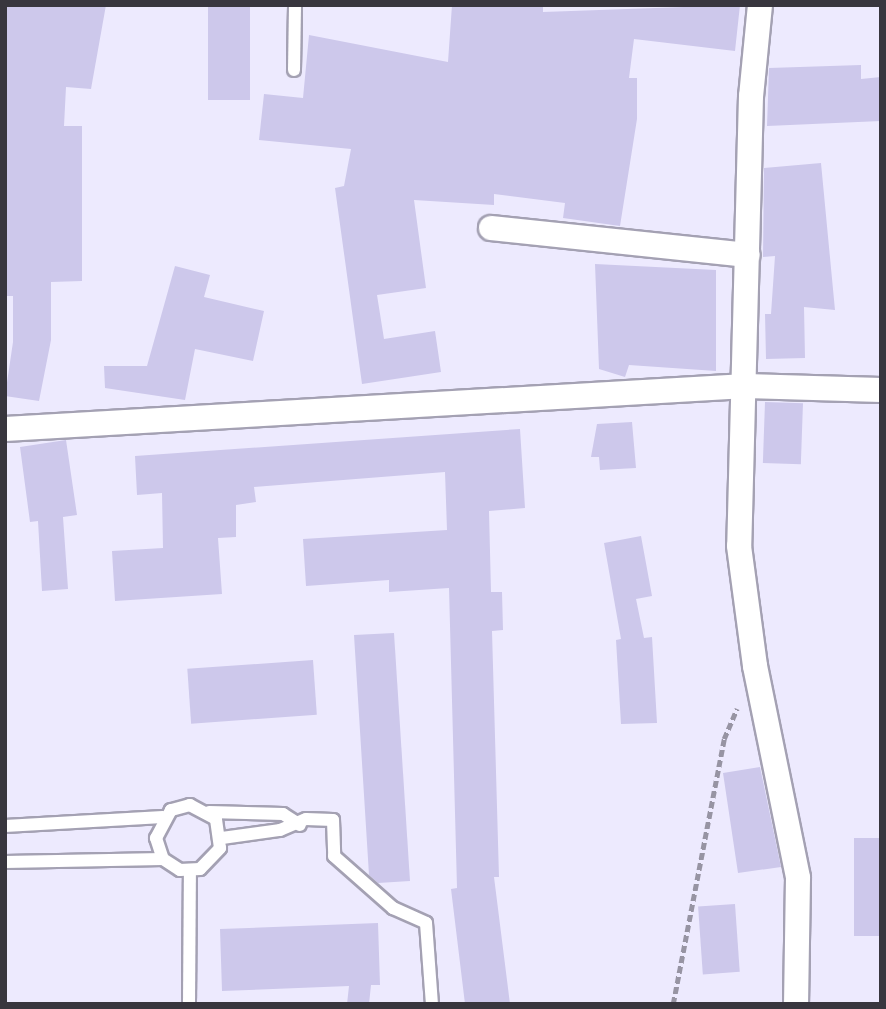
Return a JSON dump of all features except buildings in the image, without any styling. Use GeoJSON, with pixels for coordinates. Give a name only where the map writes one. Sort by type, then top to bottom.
{"type":"FeatureCollection","features":[{"type":"Feature","properties":{"kind":"street"},"geometry":{"type":"LineString","coordinates":[[760,5],[748,255],[739,546],[755,666],[798,878],[796,1004]]}},
{"type":"Feature","properties":{"kind":"street"},"geometry":{"type":"LineString","coordinates":[[491,228],[748,255]]}},
{"type":"Feature","properties":{"kind":"street"},"geometry":{"type":"LineString","coordinates":[[5,429],[746,386],[881,390]]}},
{"type":"Feature","properties":{"kind":"lane"},"geometry":{"type":"LineString","coordinates":[[294,71],[295,5]]}},
{"type":"Feature","properties":{"kind":"lane"},"geometry":{"type":"LineString","coordinates":[[5,826],[163,817],[190,805],[209,812],[263,811],[300,825]]}},
{"type":"Feature","properties":{"kind":"lane"},"geometry":{"type":"LineString","coordinates":[[190,871],[215,857],[222,838],[209,812]]}},
{"type":"Feature","properties":{"kind":"lane"},"geometry":{"type":"LineString","coordinates":[[163,817],[156,838],[163,859]]}},
{"type":"Feature","properties":{"kind":"lane"},"geometry":{"type":"LineString","coordinates":[[222,838],[300,825],[306,819],[333,820],[334,856],[393,908],[426,923],[432,1004]]}},
{"type":"Feature","properties":{"kind":"lane"},"geometry":{"type":"LineString","coordinates":[[5,862],[163,859],[190,871]]}},
{"type":"Feature","properties":{"kind":"lane"},"geometry":{"type":"LineString","coordinates":[[188,1004],[190,871]]}},
{"type":"Feature","properties":{"kind":"path"},"geometry":{"type":"LineString","coordinates":[[673,1004],[724,738],[736,704]]}}]}
